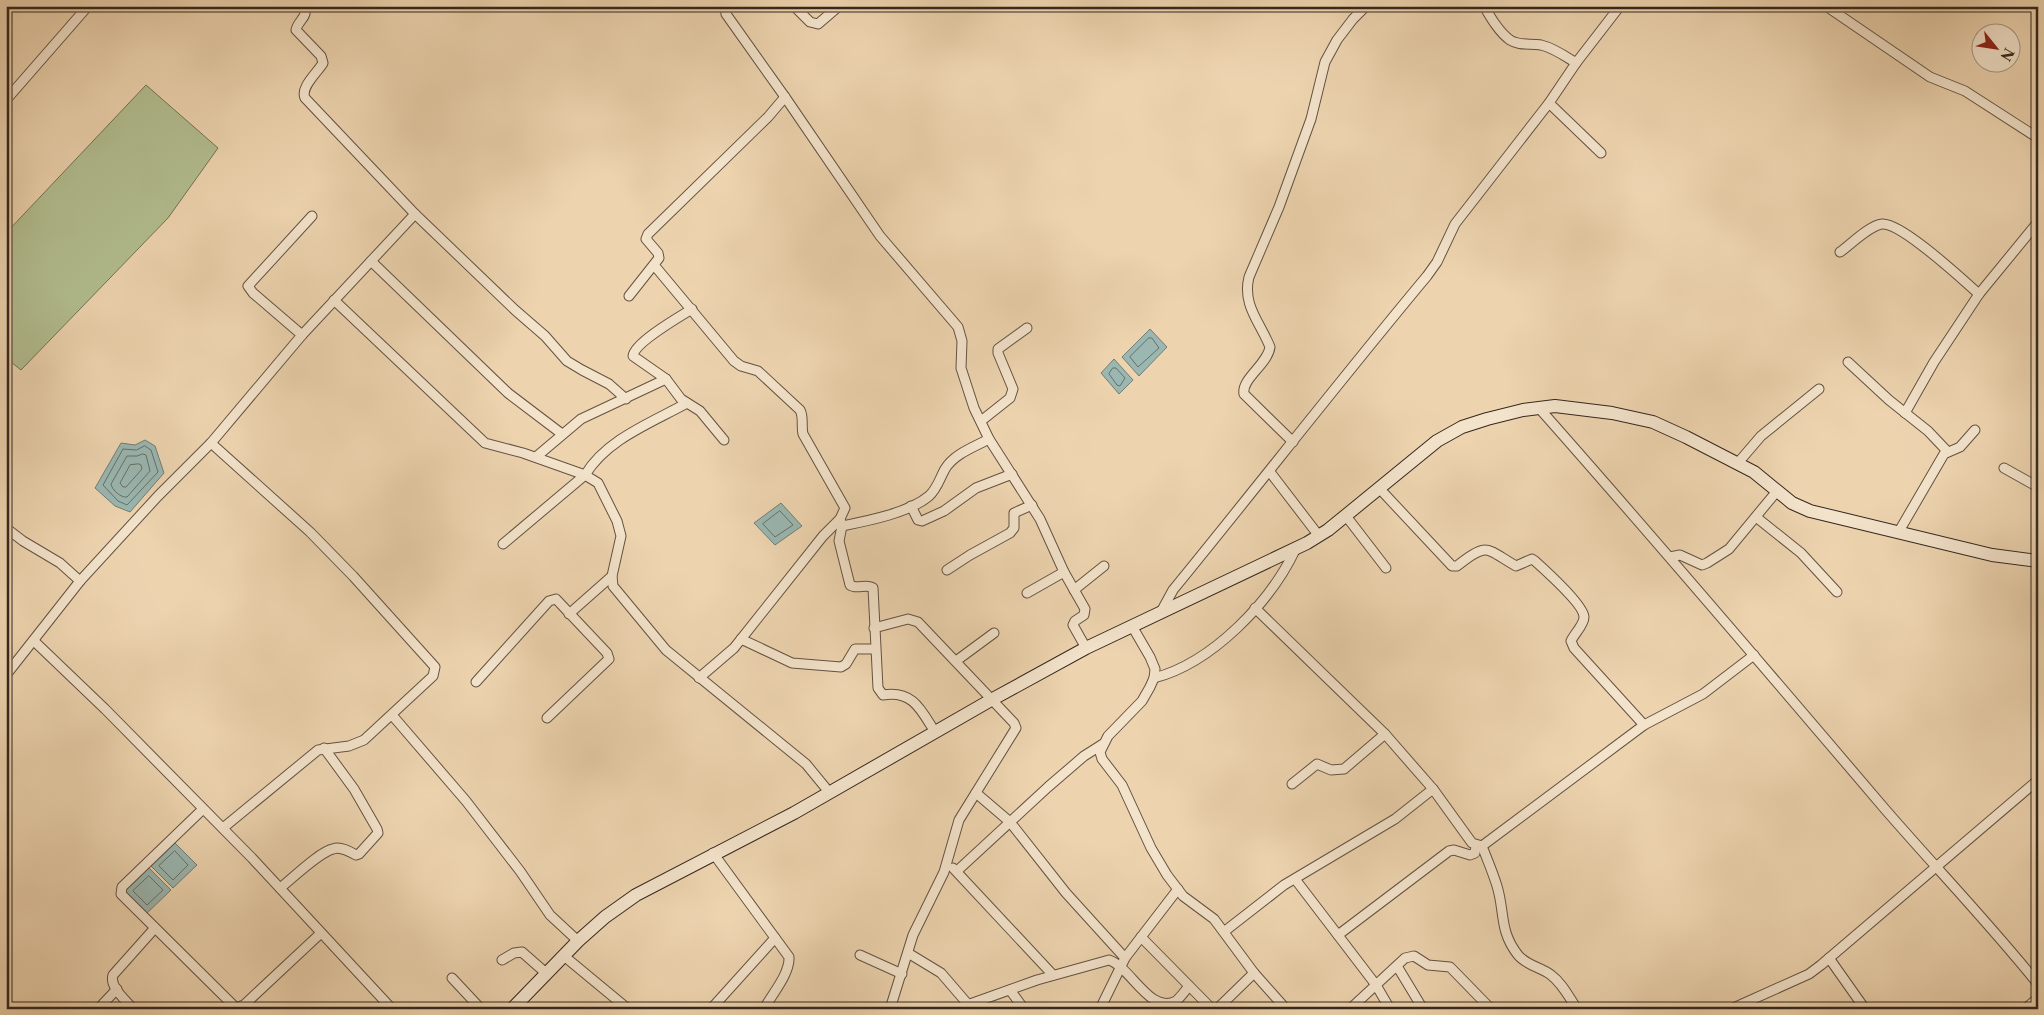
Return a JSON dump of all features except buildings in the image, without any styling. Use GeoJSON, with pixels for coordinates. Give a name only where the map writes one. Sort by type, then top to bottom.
{"type":"FeatureCollection","features":[{"type":"Feature","properties":{"kind":"street"},"geometry":{"type":"LineString","coordinates":[[6,100],[88,6]]}},
{"type":"Feature","properties":{"kind":"street"},"geometry":{"type":"LineString","coordinates":[[304,6],[306,11],[305,17],[296,30],[322,56],[323,63],[304,90],[305,98],[415,214],[568,360],[582,370],[609,384],[626,399]]}},
{"type":"Feature","properties":{"kind":"street"},"geometry":{"type":"LineString","coordinates":[[725,6],[726,14],[880,236],[958,327],[962,341],[961,368],[966,388],[989,439],[1032,504],[1064,572],[1086,612],[1075,621],[1074,625],[1086,648]]}},
{"type":"Feature","properties":{"kind":"street"},"geometry":{"type":"LineString","coordinates":[[794,6],[810,22],[818,24],[839,6]]}},
{"type":"Feature","properties":{"kind":"street"},"geometry":{"type":"LineString","coordinates":[[1293,442],[1244,394],[1245,385],[1265,360],[1270,347],[1250,310],[1246,287],[1279,207],[1311,119],[1325,62],[1337,40],[1366,6]]}},
{"type":"Feature","properties":{"kind":"street"},"geometry":{"type":"LineString","coordinates":[[1484,6],[1508,39],[1515,43],[1542,46],[1576,63]]}},
{"type":"Feature","properties":{"kind":"street"},"geometry":{"type":"LineString","coordinates":[[1161,612],[1173,590],[1270,472],[1342,378],[1427,276],[1442,253],[1455,224],[1549,103],[1576,63],[1620,6]]}},
{"type":"Feature","properties":{"kind":"street"},"geometry":{"type":"LineString","coordinates":[[1826,6],[1930,78],[1965,91],[2038,138]]}},
{"type":"Feature","properties":{"kind":"street"},"geometry":{"type":"LineString","coordinates":[[629,296],[660,256],[646,239],[648,234],[768,117],[785,97]]}},
{"type":"Feature","properties":{"kind":"street"},"geometry":{"type":"LineString","coordinates":[[1549,103],[1602,152]]}},
{"type":"Feature","properties":{"kind":"street"},"geometry":{"type":"LineString","coordinates":[[6,675],[80,581],[158,496],[212,443],[302,335],[415,214]]}},
{"type":"Feature","properties":{"kind":"street"},"geometry":{"type":"LineString","coordinates":[[302,335],[253,293],[248,286],[312,216]]}},
{"type":"Feature","properties":{"kind":"street"},"geometry":{"type":"LineString","coordinates":[[1905,412],[1934,362],[1979,294],[2038,222]]}},
{"type":"Feature","properties":{"kind":"street"},"geometry":{"type":"LineString","coordinates":[[1840,252],[1872,228],[1882,224],[1890,225],[1913,238],[1979,294]]}},
{"type":"Feature","properties":{"kind":"street"},"geometry":{"type":"LineString","coordinates":[[371,261],[508,393],[562,434]]}},
{"type":"Feature","properties":{"kind":"street"},"geometry":{"type":"LineString","coordinates":[[654,264],[734,361],[741,366],[758,371],[800,410],[803,434],[844,504],[839,541],[850,585],[873,588],[878,688],[883,694],[910,698],[916,703],[935,732]]}},
{"type":"Feature","properties":{"kind":"street"},"geometry":{"type":"LineString","coordinates":[[334,300],[486,443],[536,458],[594,480],[602,488],[622,536],[612,576],[613,586],[657,641],[801,759],[829,792]]}},
{"type":"Feature","properties":{"kind":"street"},"geometry":{"type":"LineString","coordinates":[[692,308],[649,338],[632,353],[635,359],[666,380],[681,399],[700,411],[724,440]]}},
{"type":"Feature","properties":{"kind":"street"},"geometry":{"type":"LineString","coordinates":[[981,421],[1010,398],[1013,393],[998,349],[1027,328]]}},
{"type":"Feature","properties":{"kind":"street"},"geometry":{"type":"LineString","coordinates":[[1848,362],[1935,438],[1947,451]]}},
{"type":"Feature","properties":{"kind":"street"},"geometry":{"type":"LineString","coordinates":[[536,458],[580,419],[666,380]]}},
{"type":"Feature","properties":{"kind":"street"},"geometry":{"type":"LineString","coordinates":[[1737,464],[1761,436],[1819,389]]}},
{"type":"Feature","properties":{"kind":"street"},"geometry":{"type":"LineString","coordinates":[[502,544],[585,475],[592,464],[624,437],[642,425],[686,403]]}},
{"type":"Feature","properties":{"kind":"street"},"geometry":{"type":"LineString","coordinates":[[512,1009],[578,941],[636,895],[794,812],[1086,648],[1319,536],[1437,441],[1462,427],[1514,412],[1555,406],[1644,420],[1686,436],[1754,472],[1792,503],[1810,511],[1992,555],[2038,561]]}},
{"type":"Feature","properties":{"kind":"street"},"geometry":{"type":"LineString","coordinates":[[1539,408],[1670,557],[1935,867],[2001,938],[2038,984]]}},
{"type":"Feature","properties":{"kind":"street"},"geometry":{"type":"LineString","coordinates":[[1898,533],[1938,463],[1947,451],[1960,447],[1975,430]]}},
{"type":"Feature","properties":{"kind":"street"},"geometry":{"type":"LineString","coordinates":[[700,678],[742,639],[824,536],[841,522],[911,506],[934,491],[946,468],[954,458],[989,439]]}},
{"type":"Feature","properties":{"kind":"street"},"geometry":{"type":"LineString","coordinates":[[212,443],[316,538],[354,576],[432,662],[435,671],[433,676],[392,715],[358,744],[318,750],[223,828]]}},
{"type":"Feature","properties":{"kind":"street"},"geometry":{"type":"LineString","coordinates":[[2004,468],[2038,487]]}},
{"type":"Feature","properties":{"kind":"street"},"geometry":{"type":"LineString","coordinates":[[1270,472],[1319,536]]}},
{"type":"Feature","properties":{"kind":"street"},"geometry":{"type":"LineString","coordinates":[[911,506],[918,520],[922,522],[944,511],[976,488],[1012,474]]}},
{"type":"Feature","properties":{"kind":"street"},"geometry":{"type":"LineString","coordinates":[[1379,488],[1452,566],[1457,566],[1480,551],[1489,550],[1516,566],[1532,559],[1535,561],[1569,594],[1584,614],[1584,622],[1571,641],[1574,648],[1644,725]]}},
{"type":"Feature","properties":{"kind":"street"},"geometry":{"type":"LineString","coordinates":[[1670,557],[1680,555],[1696,563],[1707,564],[1729,550],[1777,491]]}},
{"type":"Feature","properties":{"kind":"street"},"geometry":{"type":"LineString","coordinates":[[947,570],[1010,533],[1014,528],[1014,513],[1032,504]]}},
{"type":"Feature","properties":{"kind":"street"},"geometry":{"type":"LineString","coordinates":[[1346,516],[1386,568]]}},
{"type":"Feature","properties":{"kind":"street"},"geometry":{"type":"LineString","coordinates":[[1756,517],[1801,553],[1837,592]]}},
{"type":"Feature","properties":{"kind":"street"},"geometry":{"type":"LineString","coordinates":[[6,528],[23,541],[60,563],[80,581]]}},
{"type":"Feature","properties":{"kind":"street"},"geometry":{"type":"LineString","coordinates":[[1154,678],[1184,667],[1237,628],[1281,576],[1296,548]]}},
{"type":"Feature","properties":{"kind":"street"},"geometry":{"type":"LineString","coordinates":[[1074,590],[1104,566]]}},
{"type":"Feature","properties":{"kind":"street"},"geometry":{"type":"LineString","coordinates":[[1027,593],[1064,572]]}},
{"type":"Feature","properties":{"kind":"street"},"geometry":{"type":"LineString","coordinates":[[569,614],[612,576]]}},
{"type":"Feature","properties":{"kind":"street"},"geometry":{"type":"LineString","coordinates":[[476,682],[549,602],[556,599],[607,653],[609,659],[546,718]]}},
{"type":"Feature","properties":{"kind":"street"},"geometry":{"type":"LineString","coordinates":[[1255,608],[1385,734],[1433,789],[1472,843],[1479,846],[1497,887],[1507,936],[1517,954],[1524,962],[1550,973],[1558,981],[1577,1009]]}},
{"type":"Feature","properties":{"kind":"street"},"geometry":{"type":"LineString","coordinates":[[874,628],[908,619],[914,620],[924,627],[1014,723],[1016,728],[959,820],[947,864],[913,935],[890,1009]]}},
{"type":"Feature","properties":{"kind":"street"},"geometry":{"type":"LineString","coordinates":[[1132,626],[1150,657],[1155,669],[1154,678],[1142,701],[1108,736],[1100,752],[1102,759],[1122,785],[1151,848],[1167,875],[1183,896],[1214,919],[1225,931],[1254,973],[1286,1009]]}},
{"type":"Feature","properties":{"kind":"street"},"geometry":{"type":"LineString","coordinates":[[956,661],[994,633]]}},
{"type":"Feature","properties":{"kind":"street"},"geometry":{"type":"LineString","coordinates":[[742,639],[792,663],[807,665],[841,667],[846,664],[854,649],[875,649]]}},
{"type":"Feature","properties":{"kind":"street"},"geometry":{"type":"LineString","coordinates":[[34,641],[105,709],[223,828],[392,1009]]}},
{"type":"Feature","properties":{"kind":"street"},"geometry":{"type":"LineString","coordinates":[[1338,935],[1448,851],[1473,855],[1479,846],[1644,725],[1703,694],[1754,655]]}},
{"type":"Feature","properties":{"kind":"street"},"geometry":{"type":"LineString","coordinates":[[392,715],[466,801],[520,870],[550,915],[578,941]]}},
{"type":"Feature","properties":{"kind":"street"},"geometry":{"type":"LineString","coordinates":[[1292,784],[1317,764],[1331,770],[1344,769],[1385,734]]}},
{"type":"Feature","properties":{"kind":"street"},"geometry":{"type":"LineString","coordinates":[[957,871],[1084,756],[1103,744]]}},
{"type":"Feature","properties":{"kind":"street"},"geometry":{"type":"LineString","coordinates":[[280,888],[333,848],[340,848],[356,855],[360,854],[378,833],[378,829],[354,789],[324,748]]}},
{"type":"Feature","properties":{"kind":"street"},"geometry":{"type":"LineString","coordinates":[[1731,1009],[1809,974],[2038,780]]}},
{"type":"Feature","properties":{"kind":"street"},"geometry":{"type":"LineString","coordinates":[[1225,931],[1256,905],[1294,879],[1395,819],[1433,789]]}},
{"type":"Feature","properties":{"kind":"street"},"geometry":{"type":"LineString","coordinates":[[976,793],[1010,822],[1123,962],[1146,996],[1162,1004],[1176,1001],[1190,986]]}},
{"type":"Feature","properties":{"kind":"street"},"geometry":{"type":"LineString","coordinates":[[203,809],[121,890],[124,898],[236,1008],[244,1005],[321,932]]}},
{"type":"Feature","properties":{"kind":"street"},"geometry":{"type":"LineString","coordinates":[[713,853],[775,938],[786,950],[789,963],[764,1009]]}},
{"type":"Feature","properties":{"kind":"street"},"geometry":{"type":"LineString","coordinates":[[947,864],[957,871],[1053,975]]}},
{"type":"Feature","properties":{"kind":"street"},"geometry":{"type":"LineString","coordinates":[[1294,879],[1376,985],[1390,1009]]}},
{"type":"Feature","properties":{"kind":"street"},"geometry":{"type":"LineString","coordinates":[[1100,1009],[1123,962],[1178,888]]}},
{"type":"Feature","properties":{"kind":"street"},"geometry":{"type":"LineString","coordinates":[[133,1009],[116,989],[112,982],[113,975],[154,929]]}},
{"type":"Feature","properties":{"kind":"street"},"geometry":{"type":"LineString","coordinates":[[1141,937],[1212,1009]]}},
{"type":"Feature","properties":{"kind":"street"},"geometry":{"type":"LineString","coordinates":[[711,1009],[775,938]]}},
{"type":"Feature","properties":{"kind":"street"},"geometry":{"type":"LineString","coordinates":[[502,960],[514,953],[522,952],[546,974]]}},
{"type":"Feature","properties":{"kind":"street"},"geometry":{"type":"LineString","coordinates":[[908,953],[941,973],[971,1006],[1053,975],[1108,960],[1123,962]]}},
{"type":"Feature","properties":{"kind":"street"},"geometry":{"type":"LineString","coordinates":[[860,955],[902,974]]}},
{"type":"Feature","properties":{"kind":"street"},"geometry":{"type":"LineString","coordinates":[[564,956],[628,1009]]}},
{"type":"Feature","properties":{"kind":"street"},"geometry":{"type":"LineString","coordinates":[[1350,1009],[1405,958],[1410,956],[1414,956],[1428,965],[1450,967],[1489,1008]]}},
{"type":"Feature","properties":{"kind":"street"},"geometry":{"type":"LineString","coordinates":[[1829,958],[1865,1009]]}},
{"type":"Feature","properties":{"kind":"street"},"geometry":{"type":"LineString","coordinates":[[1396,966],[1423,1009]]}},
{"type":"Feature","properties":{"kind":"street"},"geometry":{"type":"LineString","coordinates":[[1217,1009],[1254,973]]}},
{"type":"Feature","properties":{"kind":"street"},"geometry":{"type":"LineString","coordinates":[[452,978],[481,1009]]}},
{"type":"Feature","properties":{"kind":"street"},"geometry":{"type":"LineString","coordinates":[[98,1009],[116,989]]}},
{"type":"Feature","properties":{"kind":"street"},"geometry":{"type":"LineString","coordinates":[[1010,990],[1024,1009]]}},
{"type":"Feature","properties":{"kind":"street"},"geometry":{"type":"LineString","coordinates":[[2026,1009],[2038,998]]}},
{"type":"Feature","properties":{"kind":"green space"},"geometry":{"type":"Polygon","coordinates":[[[146,85],[218,148],[168,218],[21,370],[6,358],[6,233],[146,85]]]}},
{"type":"Feature","properties":{"kind":"water"},"geometry":{"type":"Polygon","coordinates":[[[1150,329],[1167,347],[1139,376],[1122,357],[1150,329]]]}},
{"type":"Feature","properties":{"kind":"water"},"geometry":{"type":"Polygon","coordinates":[[[1114,359],[1133,380],[1119,394],[1101,373],[1114,359]]]}},
{"type":"Feature","properties":{"kind":"water"},"geometry":{"type":"Polygon","coordinates":[[[145,440],[155,446],[164,473],[130,512],[115,506],[95,488],[121,443],[135,445],[145,440]]]}},
{"type":"Feature","properties":{"kind":"water"},"geometry":{"type":"Polygon","coordinates":[[[781,503],[802,526],[775,545],[754,523],[781,503]]]}},
{"type":"Feature","properties":{"kind":"water"},"geometry":{"type":"Polygon","coordinates":[[[175,843],[197,865],[173,888],[151,866],[175,843]]]}},
{"type":"Feature","properties":{"kind":"water"},"geometry":{"type":"Polygon","coordinates":[[[149,868],[171,890],[147,913],[125,891],[149,868]]]}}]}
